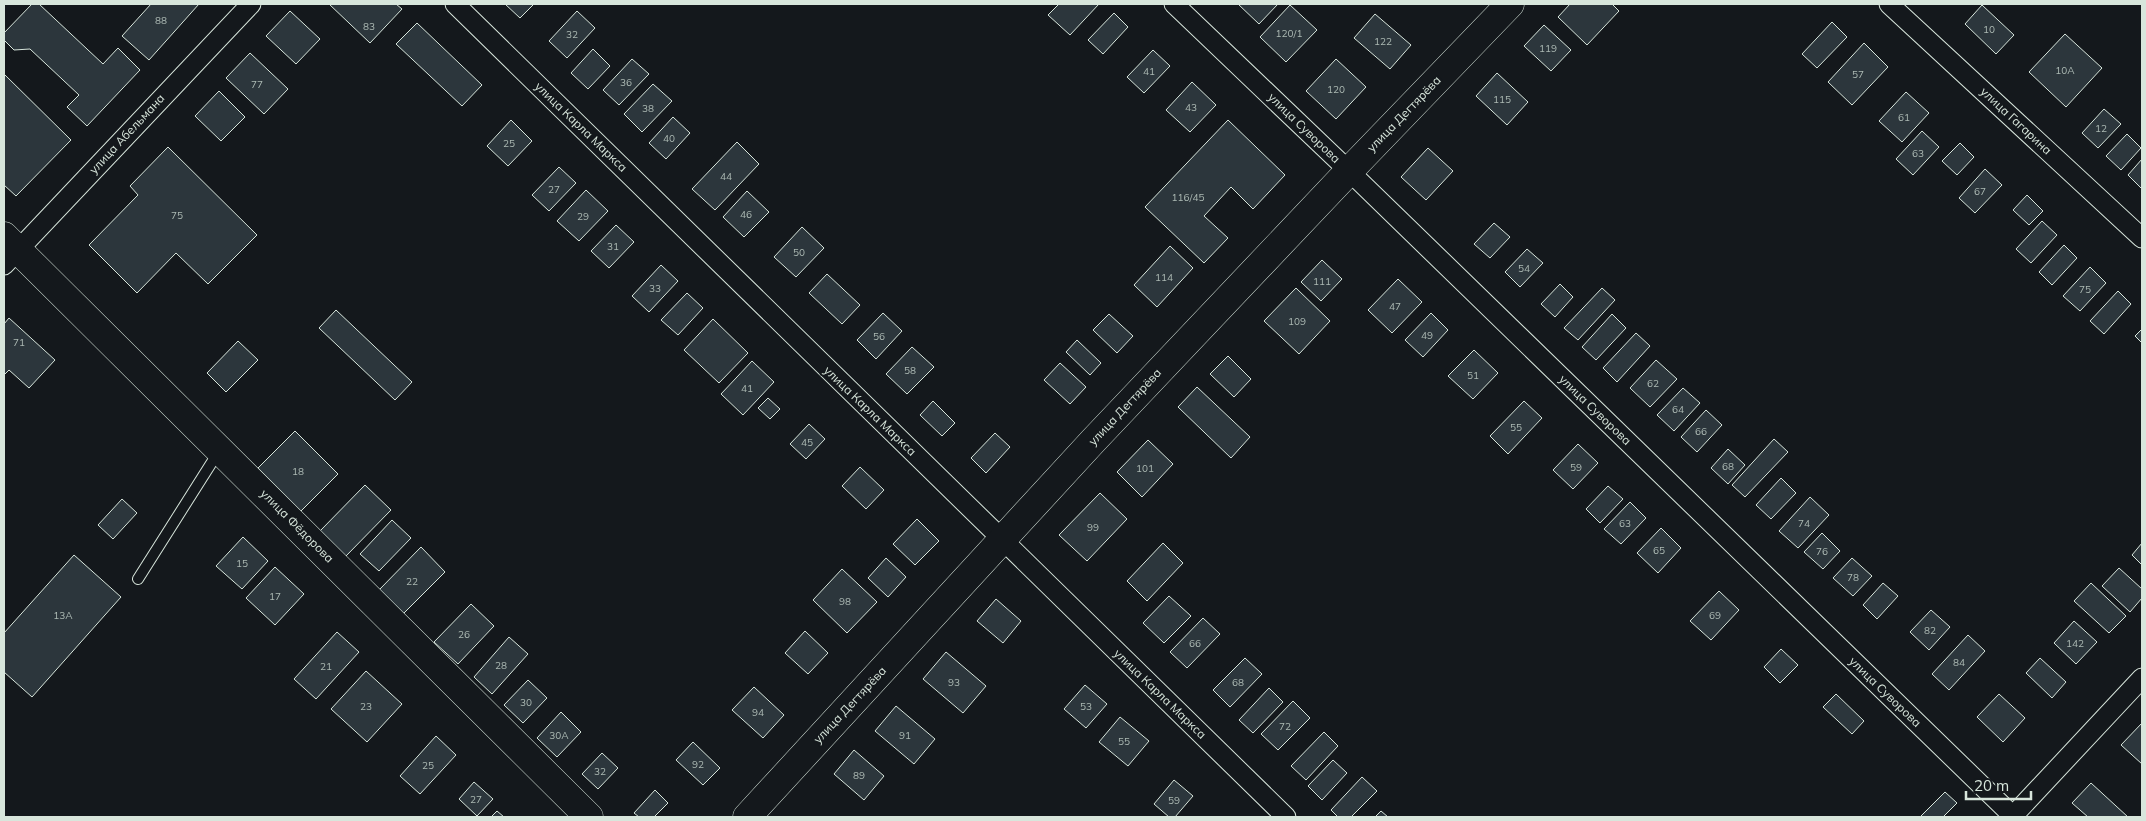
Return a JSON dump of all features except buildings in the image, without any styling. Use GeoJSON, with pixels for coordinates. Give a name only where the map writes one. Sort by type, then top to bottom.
{"type":"FeatureCollection","features":[{"type":"Feature","properties":{"kind":"main road","name":"улица Дегтярёва"},"geometry":{"type":"LineString","coordinates":[[747,817],[1099,434],[1510,4]]}},
{"type":"Feature","properties":{"kind":"main road","name":"улица Фёдорова"},"geometry":{"type":"LineString","coordinates":[[8,250],[220,450],[589,817]]}},
{"type":"Feature","properties":{"kind":"street","name":"улица Абельмана"},"geometry":{"type":"LineString","coordinates":[[8,250],[251,4]]}},
{"type":"Feature","properties":{"kind":"street","name":"улица Карла Маркса"},"geometry":{"type":"LineString","coordinates":[[455,4],[1286,817]]}},
{"type":"Feature","properties":{"kind":"street","name":"улица Суворова"},"geometry":{"type":"LineString","coordinates":[[1174,4],[1349,171],[2013,817]]}},
{"type":"Feature","properties":{"kind":"street","name":"улица Гагарина"},"geometry":{"type":"LineString","coordinates":[[1889,4],[2142,238]]}},
{"type":"Feature","properties":{"kind":"street"},"geometry":{"type":"LineString","coordinates":[[2013,817],[2142,678]]}},
{"type":"Feature","properties":{"kind":"lane"},"geometry":{"type":"LineString","coordinates":[[138,579],[220,450]]}}]}
